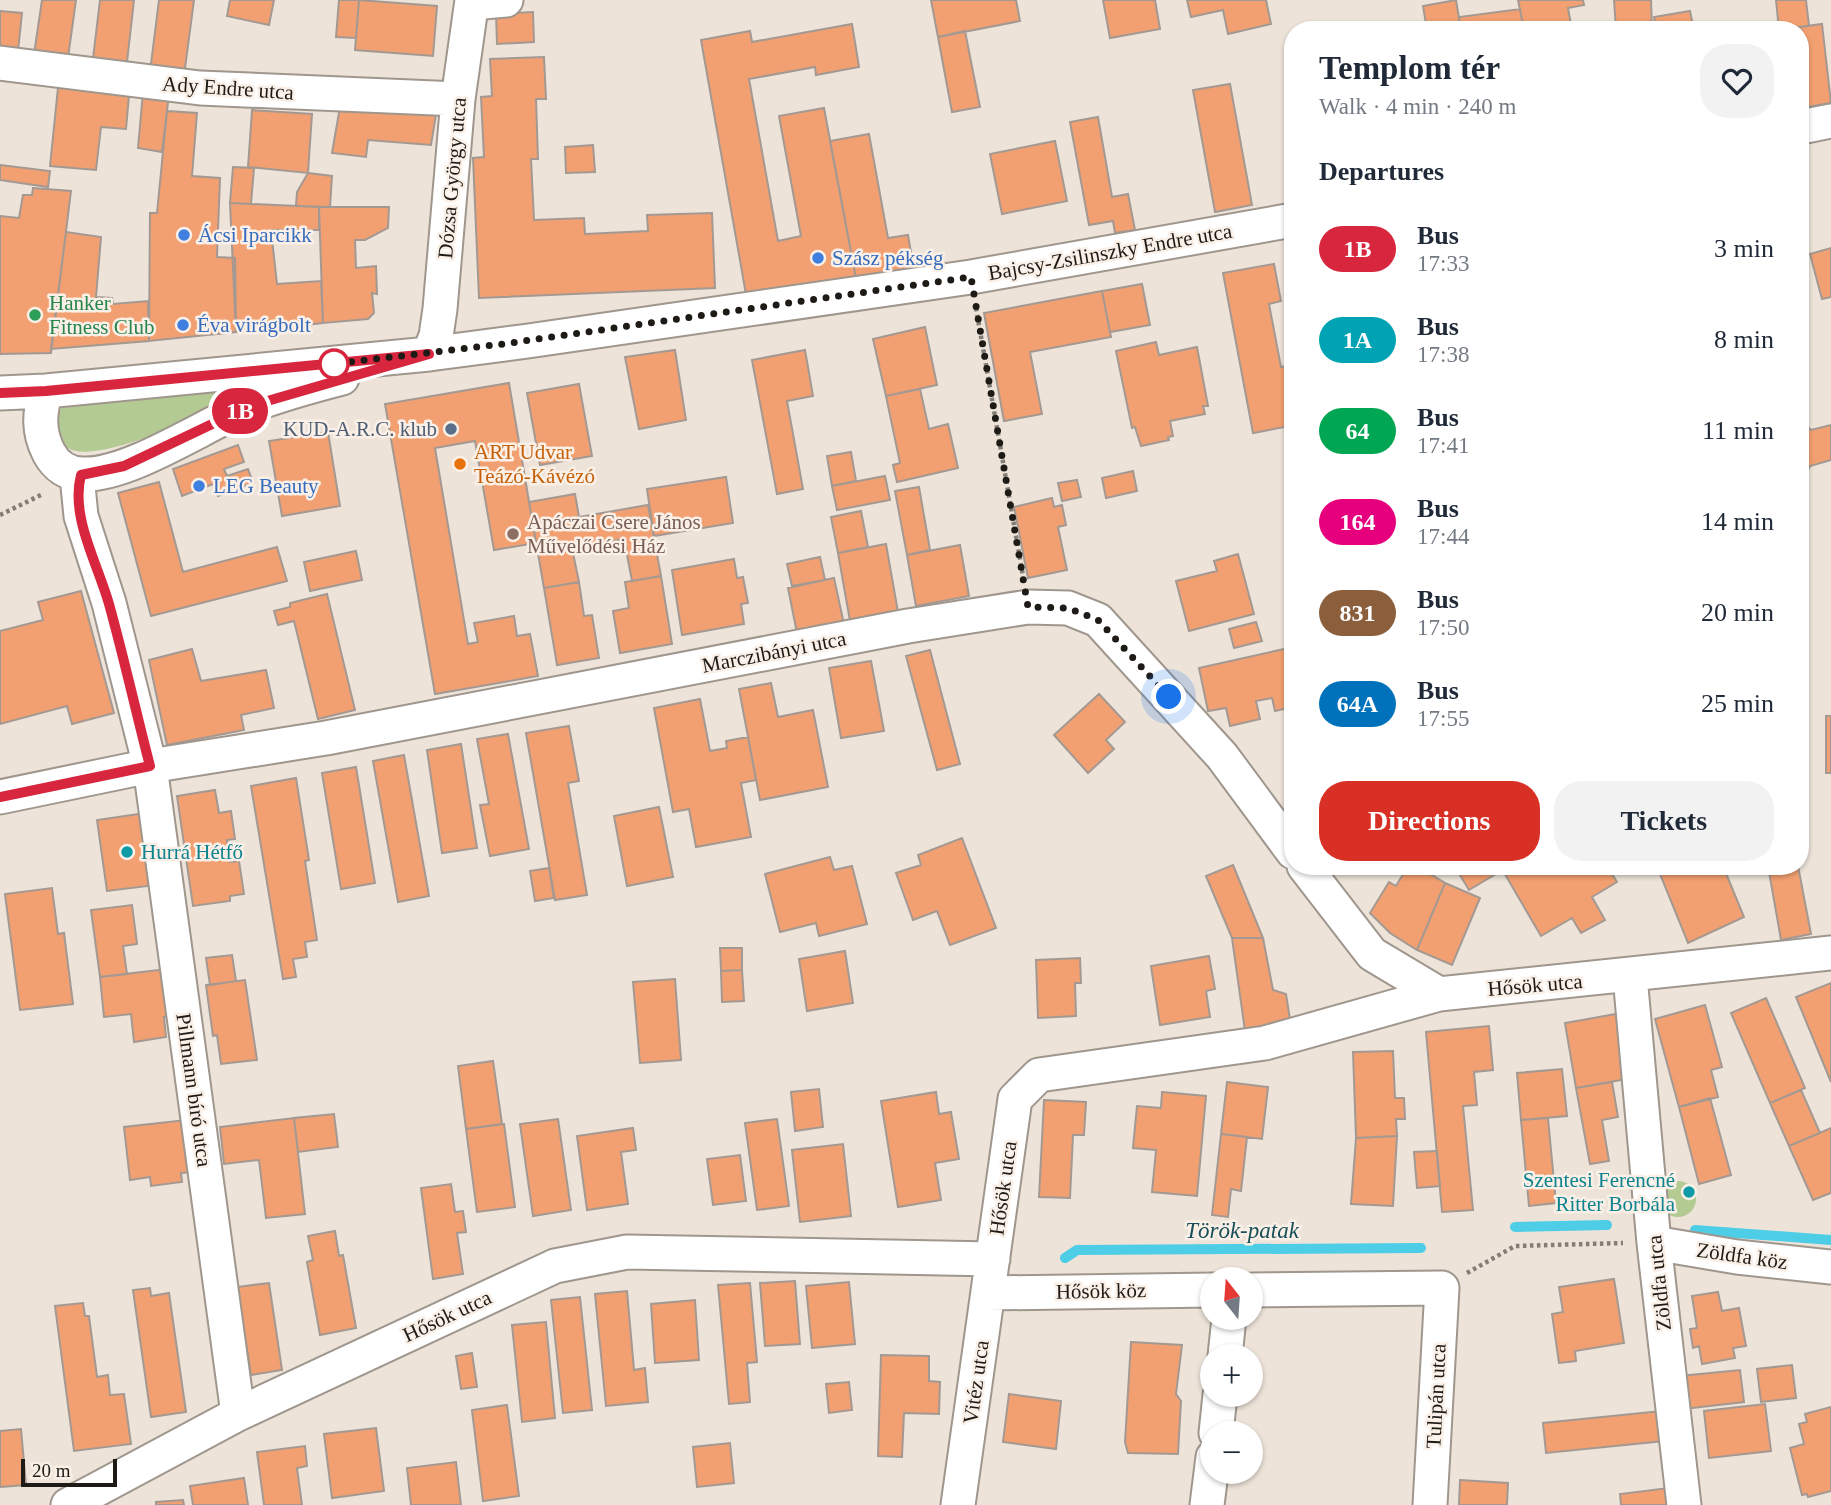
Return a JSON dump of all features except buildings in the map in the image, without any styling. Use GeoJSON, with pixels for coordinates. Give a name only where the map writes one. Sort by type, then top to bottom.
{"type":"FeatureCollection","features":[{"type":"Feature","properties":{"kind":"street"},"geometry":{"type":"LineString","coordinates":[[472,1],[506,0]]}},
{"type":"Feature","properties":{"kind":"street","name":"Dózsa György utca"},"geometry":{"type":"LineString","coordinates":[[429,354],[436,336],[440,309],[458,99],[472,1]]}},
{"type":"Feature","properties":{"kind":"street","name":"Ady Endre utca"},"geometry":{"type":"LineString","coordinates":[[0,63],[200,89],[458,99]]}},
{"type":"Feature","properties":{"kind":"street"},"geometry":{"type":"LineString","coordinates":[[1809,125],[1831,121]]}},
{"type":"Feature","properties":{"kind":"street","name":"Bajcsy-Zsilinszky Endre utca"},"geometry":{"type":"LineString","coordinates":[[429,354],[971,277],[1284,222]]}},
{"type":"Feature","properties":{"kind":"street"},"geometry":{"type":"LineString","coordinates":[[0,393],[46,391],[429,354]]}},
{"type":"Feature","properties":{"kind":"street"},"geometry":{"type":"LineString","coordinates":[[46,391],[40,424],[44,443],[55,463],[65,470],[81,475],[124,466],[250,406],[429,354]]}},
{"type":"Feature","properties":{"kind":"street","name":"Pillmann bíró utca"},"geometry":{"type":"LineString","coordinates":[[81,475],[78,486],[80,516],[109,603],[150,766],[238,1414]]}},
{"type":"Feature","properties":{"kind":"street","name":"Marczibányi utca"},"geometry":{"type":"LineString","coordinates":[[0,797],[150,766],[326,738],[908,626],[1028,607],[1068,608],[1098,620],[1222,756],[1284,840]]}},
{"type":"Feature","properties":{"kind":"street"},"geometry":{"type":"LineString","coordinates":[[1311,875],[1373,954],[1439,994]]}},
{"type":"Feature","properties":{"kind":"street","name":"Hősök utca"},"geometry":{"type":"LineString","coordinates":[[68,1505],[238,1414],[555,1266],[627,1252],[993,1259],[1015,1099],[1039,1075],[1265,1043],[1439,994],[1831,953]]}},
{"type":"Feature","properties":{"kind":"street","name":"Zöldfa utca"},"geometry":{"type":"LineString","coordinates":[[1630,976],[1654,1243],[1684,1505]]}},
{"type":"Feature","properties":{"kind":"street","name":"Zöldfa köz"},"geometry":{"type":"LineString","coordinates":[[1654,1243],[1737,1257],[1831,1267]]}},
{"type":"Feature","properties":{"kind":"street","name":"Vitéz utca"},"geometry":{"type":"LineString","coordinates":[[958,1505],[993,1259]]}},
{"type":"Feature","properties":{"kind":"street"},"geometry":{"type":"LineString","coordinates":[[1264,1290],[1443,1288]]}},
{"type":"Feature","properties":{"kind":"street","name":"Tulipán utca"},"geometry":{"type":"LineString","coordinates":[[1430,1505],[1443,1288]]}},
{"type":"Feature","properties":{"kind":"street","name":"Hősök köz"},"geometry":{"type":"LineString","coordinates":[[989,1293],[1200,1290]]}},
{"type":"Feature","properties":{"kind":"street"},"geometry":{"type":"LineString","coordinates":[[1207,1505],[1210,1484]]}},
{"type":"Feature","properties":{"kind":"path"},"geometry":{"type":"LineString","coordinates":[[971,277],[1028,607]]}},
{"type":"Feature","properties":{"kind":"path"},"geometry":{"type":"LineString","coordinates":[[1443,1288],[1515,1246],[1654,1243]]}},
{"type":"Feature","properties":{"kind":"green space"},"geometry":{"type":"Polygon","coordinates":[[[219,384],[223,408],[120,446],[81,452],[64,445],[60,436],[57,413],[70,396],[219,384]]]}},
{"type":"Feature","properties":{"kind":"green space"},"geometry":{"type":"Polygon","coordinates":[[[1678,1181],[1691,1186],[1696,1199],[1691,1212],[1678,1217],[1665,1212],[1660,1199],[1665,1186],[1678,1181]]]}},
{"type":"Feature","properties":{"kind":"waterway","name":"Török-patak"},"geometry":{"type":"LineString","coordinates":[[1515,1227],[1607,1225]]}},
{"type":"Feature","properties":{"kind":"waterway","name":"Török-patak"},"geometry":{"type":"LineString","coordinates":[[1695,1230],[1831,1240]]}},
{"type":"Feature","properties":{"kind":"waterway","name":"Török-patak"},"geometry":{"type":"LineString","coordinates":[[1065,1258],[1077,1250],[1421,1248]]}},
{"type":"Feature","properties":{"kind":"bus line","name":"1B"},"geometry":{"type":"LineString","coordinates":[[0,393],[202,377],[429,354],[321,383],[250,406],[124,466],[81,475],[78,486],[80,516],[109,603],[150,766],[0,797]]}},
{"type":"Feature","properties":{"kind":"place","name":"Ácsi Iparcikk"},"geometry":{"type":"Point","coordinates":[184,235]}},
{"type":"Feature","properties":{"kind":"place","name":"Szász pékség"},"geometry":{"type":"Point","coordinates":[818,258]}},
{"type":"Feature","properties":{"kind":"place","name":"Hanker Fitness Club"},"geometry":{"type":"Point","coordinates":[35,315]}},
{"type":"Feature","properties":{"kind":"place","name":"Éva virágbolt"},"geometry":{"type":"Point","coordinates":[183,325]}},
{"type":"Feature","properties":{"kind":"place","name":"KUD-A.R.C. klub"},"geometry":{"type":"Point","coordinates":[451,429]}},
{"type":"Feature","properties":{"kind":"place","name":"ART Udvar Teázó-Kávézó"},"geometry":{"type":"Point","coordinates":[460,464]}},
{"type":"Feature","properties":{"kind":"place","name":"LEG Beauty"},"geometry":{"type":"Point","coordinates":[199,486]}},
{"type":"Feature","properties":{"kind":"place","name":"Apáczai Csere János Művelődési Ház"},"geometry":{"type":"Point","coordinates":[513,534]}},
{"type":"Feature","properties":{"kind":"place","name":"Hurrá Hétfő"},"geometry":{"type":"Point","coordinates":[127,852]}},
{"type":"Feature","properties":{"kind":"place","name":"Szentesi Ferencné Ritter Borbála"},"geometry":{"type":"Point","coordinates":[1689,1192]}},
{"type":"Feature","properties":{"kind":"route"},"geometry":{"type":"LineString","coordinates":[[334,364],[324,365],[503,344],[971,277],[1028,607],[1068,608],[1098,620],[1169,697]]}}]}
